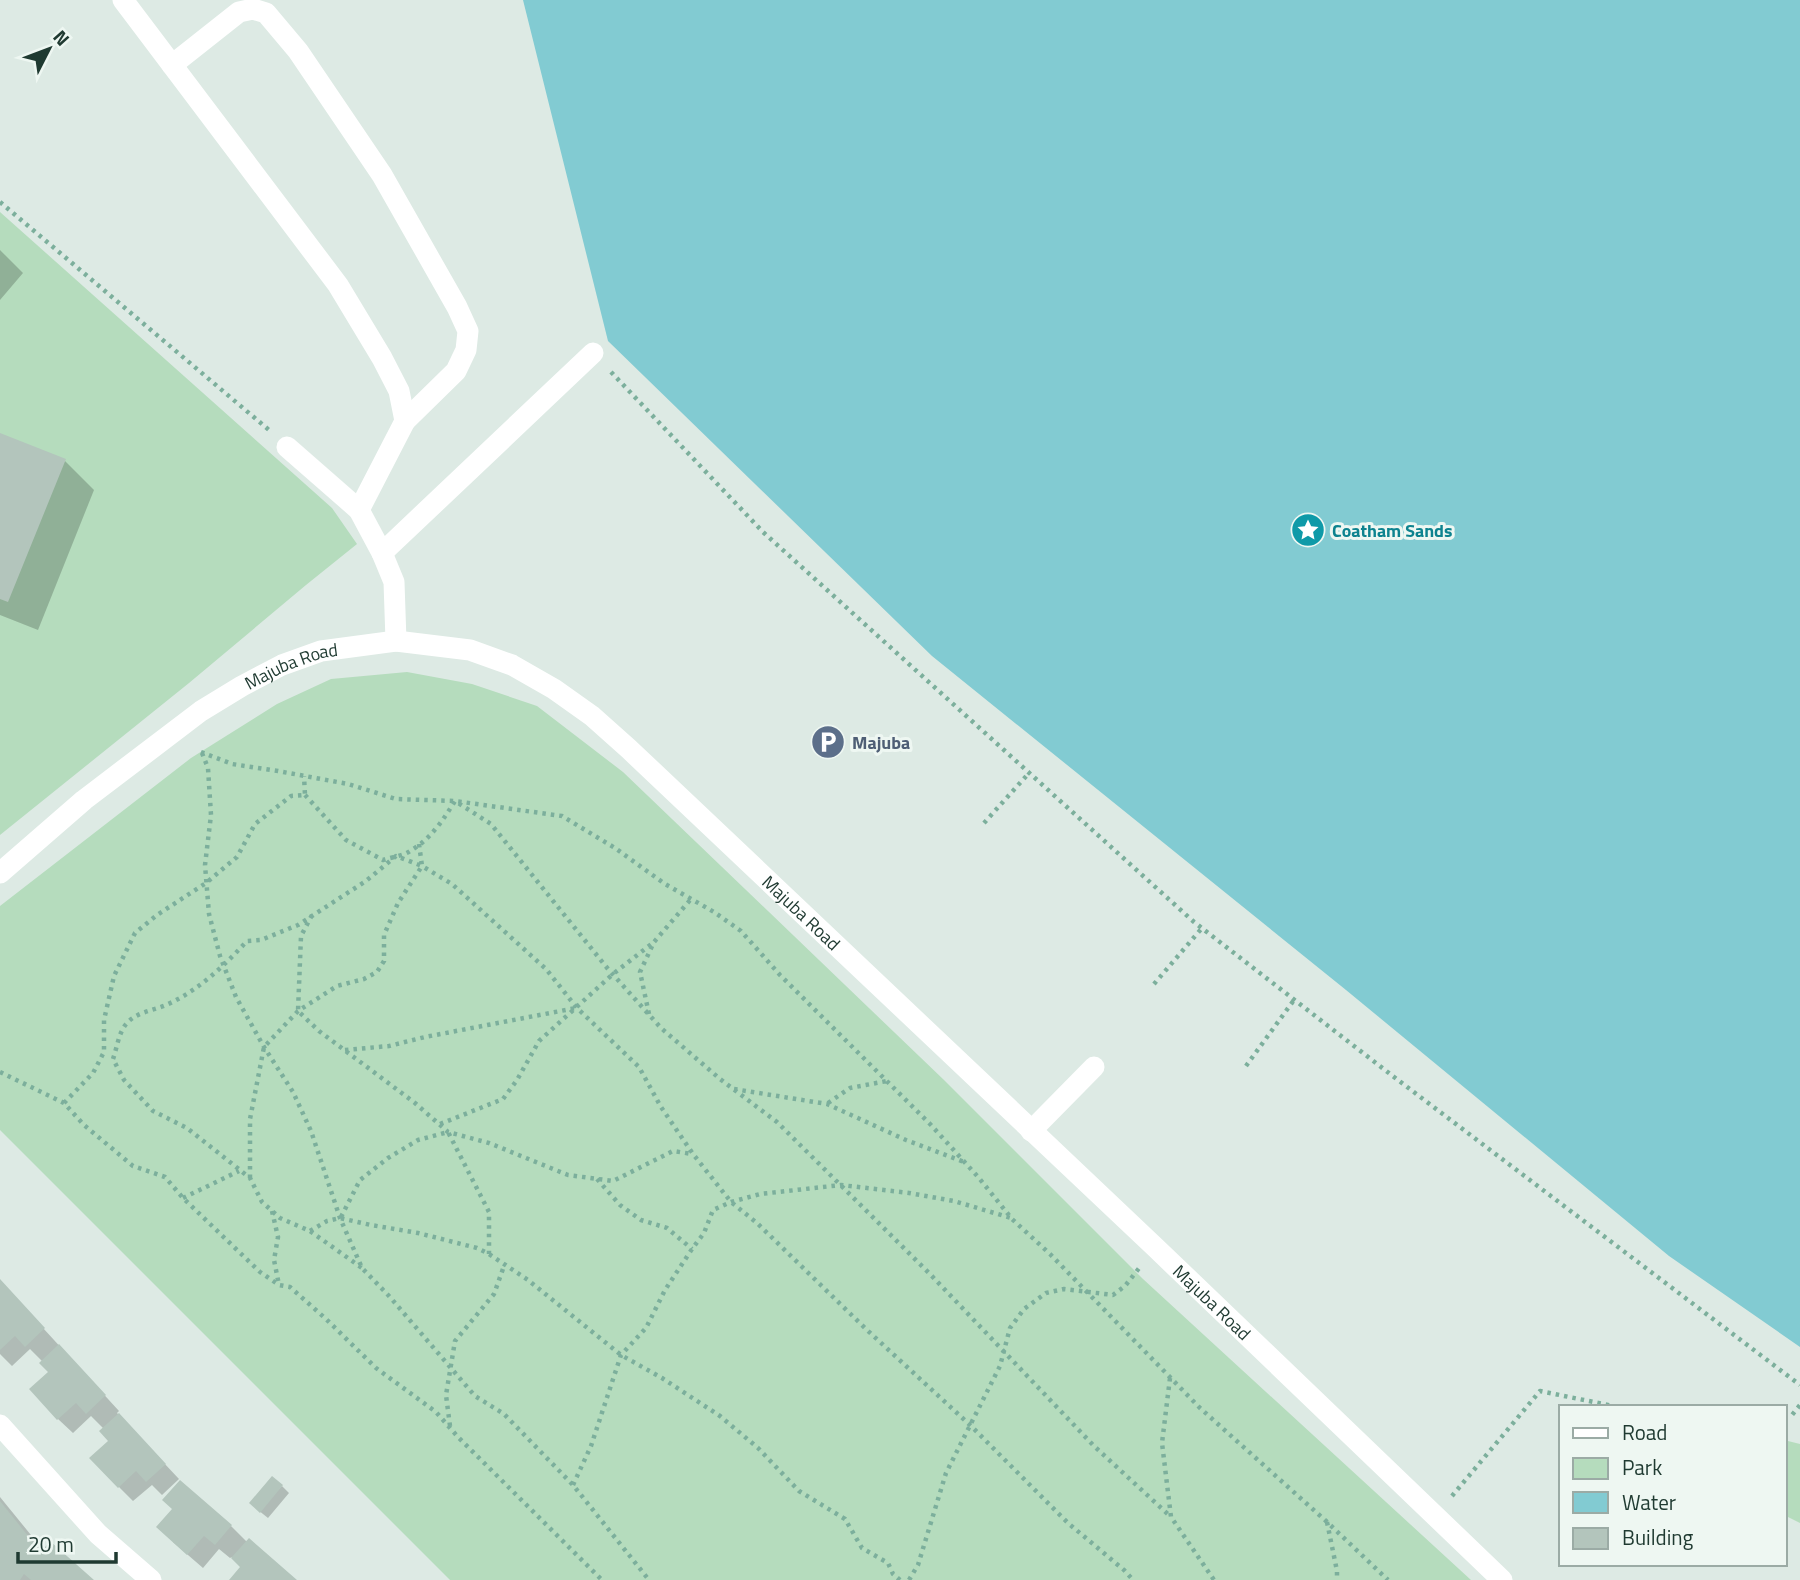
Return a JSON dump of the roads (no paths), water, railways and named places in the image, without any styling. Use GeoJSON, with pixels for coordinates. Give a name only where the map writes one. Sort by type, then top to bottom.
{"type":"FeatureCollection","features":[{"type":"Feature","properties":{"kind":"street"},"geometry":{"type":"LineString","coordinates":[[124,0],[338,285],[388,369],[398,391],[405,421]]}},
{"type":"Feature","properties":{"kind":"street"},"geometry":{"type":"LineString","coordinates":[[172,65],[239,12],[253,9],[266,13],[298,51],[382,175],[468,331],[466,350],[456,371],[405,421],[359,510]]}},
{"type":"Feature","properties":{"kind":"street"},"geometry":{"type":"LineString","coordinates":[[382,553],[593,353]]}},
{"type":"Feature","properties":{"kind":"street"},"geometry":{"type":"LineString","coordinates":[[287,447],[359,510],[394,582],[396,641]]}},
{"type":"Feature","properties":{"kind":"street","name":"Majuba Road"},"geometry":{"type":"LineString","coordinates":[[0,873],[84,800],[201,711],[282,665],[321,651],[396,641],[470,650],[512,665],[554,689],[592,716],[639,758],[1502,1580]]}},
{"type":"Feature","properties":{"kind":"street"},"geometry":{"type":"LineString","coordinates":[[1031,1131],[1094,1068]]}},
{"type":"Feature","properties":{"kind":"street"},"geometry":{"type":"LineString","coordinates":[[0,1425],[98,1534],[151,1580]]}},
{"type":"Feature","properties":{"kind":"water","name":"Coatham Sands"},"geometry":{"type":"Polygon","coordinates":[[[523,0],[1800,0],[1800,1347],[1669,1256],[1346,990],[932,656],[608,341],[523,0]]]}},
{"type":"Feature","properties":{"kind":"place","name":"Coatham Sands"},"geometry":{"type":"Point","coordinates":[1308,530]}},
{"type":"Feature","properties":{"kind":"place","name":"Majuba"},"geometry":{"type":"Point","coordinates":[828,742]}}]}
